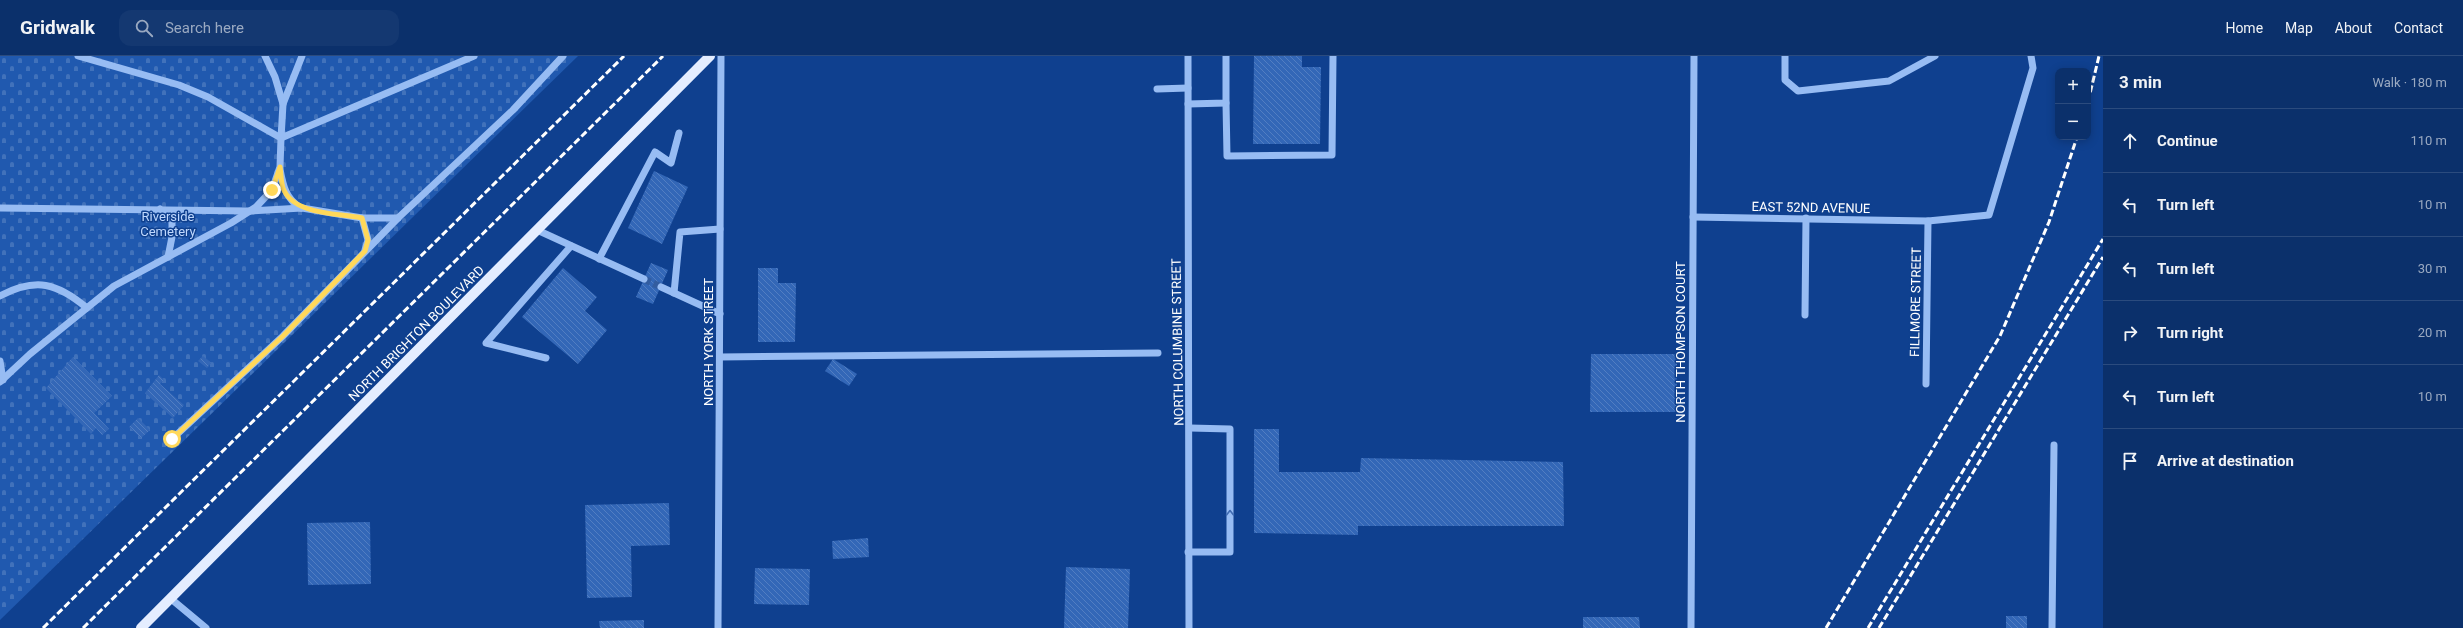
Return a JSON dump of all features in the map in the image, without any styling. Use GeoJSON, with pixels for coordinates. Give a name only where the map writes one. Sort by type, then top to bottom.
{"type":"FeatureCollection","features":[{"type":"Feature","properties":{"kind":"main road","name":"NORTH BRIGHTON BOULEVARD"},"geometry":{"type":"LineString","coordinates":[[141,628],[710,56]]}},
{"type":"Feature","properties":{"kind":"street"},"geometry":{"type":"LineString","coordinates":[[78,56],[179,85],[208,97],[280,138]]}},
{"type":"Feature","properties":{"kind":"street"},"geometry":{"type":"LineString","coordinates":[[265,56],[275,77],[283,104]]}},
{"type":"Feature","properties":{"kind":"street"},"geometry":{"type":"LineString","coordinates":[[302,56],[283,104],[280,138],[280,167],[283,188],[293,203],[302,208]]}},
{"type":"Feature","properties":{"kind":"street"},"geometry":{"type":"LineString","coordinates":[[280,138],[474,56]]}},
{"type":"Feature","properties":{"kind":"street"},"geometry":{"type":"LineString","coordinates":[[172,439],[283,336],[398,218],[513,110],[563,56]]}},
{"type":"Feature","properties":{"kind":"street","name":"NORTH YORK STREET"},"geometry":{"type":"LineString","coordinates":[[718,628],[721,56]]}},
{"type":"Feature","properties":{"kind":"street","name":"NORTH COLUMBINE STREET"},"geometry":{"type":"LineString","coordinates":[[1188,56],[1190,428],[1188,552],[1189,628]]}},
{"type":"Feature","properties":{"kind":"street"},"geometry":{"type":"LineString","coordinates":[[1226,56],[1227,156],[1332,155],[1333,56]]}},
{"type":"Feature","properties":{"kind":"street","name":"NORTH THOMPSON COURT"},"geometry":{"type":"LineString","coordinates":[[1691,628],[1694,56]]}},
{"type":"Feature","properties":{"kind":"street"},"geometry":{"type":"LineString","coordinates":[[1785,56],[1785,80],[1798,91],[1889,81],[1935,56]]}},
{"type":"Feature","properties":{"kind":"street","name":"EAST 52ND AVENUE"},"geometry":{"type":"LineString","coordinates":[[1693,217],[1928,221],[1989,215],[2032,68],[2031,56]]}},
{"type":"Feature","properties":{"kind":"street"},"geometry":{"type":"LineString","coordinates":[[1157,89],[1188,88]]}},
{"type":"Feature","properties":{"kind":"street"},"geometry":{"type":"LineString","coordinates":[[1188,104],[1226,103]]}},
{"type":"Feature","properties":{"kind":"street"},"geometry":{"type":"LineString","coordinates":[[599,259],[655,152],[671,163],[679,133]]}},
{"type":"Feature","properties":{"kind":"street"},"geometry":{"type":"LineString","coordinates":[[2,381],[30,354],[114,286],[250,211],[272,190],[280,167]]}},
{"type":"Feature","properties":{"kind":"street"},"geometry":{"type":"LineString","coordinates":[[0,208],[250,211],[302,208],[362,218],[398,218]]}},
{"type":"Feature","properties":{"kind":"street"},"geometry":{"type":"LineString","coordinates":[[160,209],[172,222],[172,237],[168,257]]}},
{"type":"Feature","properties":{"kind":"street"},"geometry":{"type":"LineString","coordinates":[[362,218],[368,240],[365,251]]}},
{"type":"Feature","properties":{"kind":"street"},"geometry":{"type":"LineString","coordinates":[[1805,316],[1806,218]]}},
{"type":"Feature","properties":{"kind":"street","name":"FILLMORE STREET"},"geometry":{"type":"LineString","coordinates":[[1926,384],[1928,221]]}},
{"type":"Feature","properties":{"kind":"street"},"geometry":{"type":"LineString","coordinates":[[674,293],[680,232],[720,229]]}},
{"type":"Feature","properties":{"kind":"street"},"geometry":{"type":"LineString","coordinates":[[537,230],[644,279]]}},
{"type":"Feature","properties":{"kind":"street"},"geometry":{"type":"LineString","coordinates":[[546,358],[486,343],[571,246]]}},
{"type":"Feature","properties":{"kind":"street"},"geometry":{"type":"LineString","coordinates":[[0,296],[30,284],[50,284],[69,293],[87,308]]}},
{"type":"Feature","properties":{"kind":"street"},"geometry":{"type":"LineString","coordinates":[[661,287],[720,314]]}},
{"type":"Feature","properties":{"kind":"street"},"geometry":{"type":"LineString","coordinates":[[720,357],[1158,353]]}},
{"type":"Feature","properties":{"kind":"street"},"geometry":{"type":"LineString","coordinates":[[0,361],[2,381]]}},
{"type":"Feature","properties":{"kind":"street"},"geometry":{"type":"LineString","coordinates":[[1188,552],[1230,552],[1230,429],[1190,428]]}},
{"type":"Feature","properties":{"kind":"street"},"geometry":{"type":"LineString","coordinates":[[2052,628],[2054,446]]}},
{"type":"Feature","properties":{"kind":"street"},"geometry":{"type":"LineString","coordinates":[[170,598],[206,628]]}},
{"type":"Feature","properties":{"kind":"green space","name":"Riverside Cemetery"},"geometry":{"type":"Polygon","coordinates":[[[0,56],[578,56],[0,620],[0,56]]]}},
{"type":"Feature","properties":{"kind":"building"},"geometry":{"type":"Polygon","coordinates":[[[1254,56],[1302,56],[1302,67],[1321,67],[1320,144],[1253,144],[1254,56]]]}},
{"type":"Feature","properties":{"kind":"building"},"geometry":{"type":"Polygon","coordinates":[[[654,171],[688,187],[662,244],[628,228],[654,171]]]}},
{"type":"Feature","properties":{"kind":"building"},"geometry":{"type":"Polygon","coordinates":[[[651,263],[668,270],[653,304],[636,297],[651,263]]]}},
{"type":"Feature","properties":{"kind":"building"},"geometry":{"type":"Polygon","coordinates":[[[563,268],[597,297],[585,311],[607,330],[578,364],[522,317],[563,268]]]}},
{"type":"Feature","properties":{"kind":"building"},"geometry":{"type":"Polygon","coordinates":[[[758,268],[778,268],[778,283],[796,283],[795,342],[758,342],[758,268]]]}},
{"type":"Feature","properties":{"kind":"building"},"geometry":{"type":"Polygon","coordinates":[[[1591,354],[1677,354],[1677,412],[1590,412],[1591,354]]]}},
{"type":"Feature","properties":{"kind":"building"},"geometry":{"type":"Polygon","coordinates":[[[203,356],[211,363],[207,368],[198,361],[203,356]]]}},
{"type":"Feature","properties":{"kind":"building"},"geometry":{"type":"Polygon","coordinates":[[[73,357],[112,396],[94,413],[109,429],[102,435],[96,428],[91,434],[46,388],[73,357]]]}},
{"type":"Feature","properties":{"kind":"building"},"geometry":{"type":"Polygon","coordinates":[[[833,359],[857,374],[849,386],[825,371],[833,359]]]}},
{"type":"Feature","properties":{"kind":"building"},"geometry":{"type":"Polygon","coordinates":[[[159,375],[164,380],[160,384],[184,405],[173,418],[145,393],[159,375]]]}},
{"type":"Feature","properties":{"kind":"building"},"geometry":{"type":"Polygon","coordinates":[[[138,418],[150,430],[141,438],[129,427],[138,418]]]}},
{"type":"Feature","properties":{"kind":"building"},"geometry":{"type":"Polygon","coordinates":[[[1254,429],[1279,429],[1279,472],[1360,472],[1361,458],[1563,462],[1564,526],[1358,526],[1358,535],[1254,533],[1254,429]]]}},
{"type":"Feature","properties":{"kind":"building"},"geometry":{"type":"Polygon","coordinates":[[[669,503],[670,545],[631,546],[632,597],[587,598],[585,505],[669,503]]]}},
{"type":"Feature","properties":{"kind":"building"},"geometry":{"type":"Polygon","coordinates":[[[370,522],[371,584],[308,585],[307,523],[370,522]]]}},
{"type":"Feature","properties":{"kind":"building"},"geometry":{"type":"Polygon","coordinates":[[[868,538],[869,557],[833,559],[832,541],[868,538]]]}},
{"type":"Feature","properties":{"kind":"building"},"geometry":{"type":"Polygon","coordinates":[[[1066,567],[1130,569],[1128,628],[1064,628],[1066,567]]]}},
{"type":"Feature","properties":{"kind":"building"},"geometry":{"type":"Polygon","coordinates":[[[755,568],[810,569],[809,605],[754,604],[755,568]]]}},
{"type":"Feature","properties":{"kind":"building"},"geometry":{"type":"Polygon","coordinates":[[[2006,616],[2027,616],[2027,628],[2006,628],[2006,616]]]}},
{"type":"Feature","properties":{"kind":"building"},"geometry":{"type":"Polygon","coordinates":[[[1583,617],[1639,617],[1640,628],[1583,628],[1583,617]]]}},
{"type":"Feature","properties":{"kind":"building"},"geometry":{"type":"Polygon","coordinates":[[[644,620],[644,628],[600,628],[599,621],[644,620]]]}},
{"type":"Feature","properties":{"kind":"tunnel"},"geometry":{"type":"LineString","coordinates":[[644,279],[661,287]]}},
{"type":"Feature","properties":{"kind":"railway"},"geometry":{"type":"LineString","coordinates":[[43,628],[624,56]]}},
{"type":"Feature","properties":{"kind":"railway"},"geometry":{"type":"LineString","coordinates":[[83,628],[663,56]]}},
{"type":"Feature","properties":{"kind":"railway"},"geometry":{"type":"LineString","coordinates":[[2091,89],[2099,56]]}},
{"type":"Feature","properties":{"kind":"railway"},"geometry":{"type":"LineString","coordinates":[[1826,628],[2000,336],[2049,222],[2076,140]]}},
{"type":"Feature","properties":{"kind":"railway"},"geometry":{"type":"LineString","coordinates":[[1868,628],[2103,239]]}},
{"type":"Feature","properties":{"kind":"railway"},"geometry":{"type":"LineString","coordinates":[[1879,628],[2103,257]]}},
{"type":"Feature","properties":{"kind":"route"},"geometry":{"type":"LineString","coordinates":[[172,439],[283,336],[365,251],[368,240],[366,227],[362,218],[302,208],[293,203],[283,188],[280,167],[272,190]]}}]}
